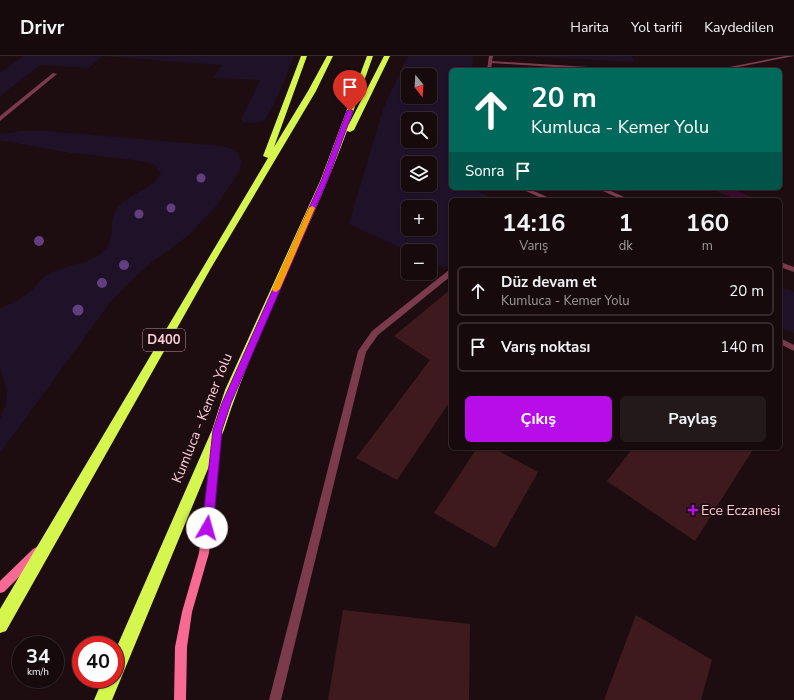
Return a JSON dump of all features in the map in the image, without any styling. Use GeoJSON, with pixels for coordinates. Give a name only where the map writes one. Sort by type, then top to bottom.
{"type":"FeatureCollection","features":[{"type":"Feature","properties":{"kind":"highway","name":"D400"},"geometry":{"type":"LineString","coordinates":[[259,179],[284,106],[304,56]]}},
{"type":"Feature","properties":{"kind":"highway","name":"D400"},"geometry":{"type":"LineString","coordinates":[[0,625],[44,546],[312,91],[330,56]]}},
{"type":"Feature","properties":{"kind":"highway","name":"Kumluca - Kemer Yolu"},"geometry":{"type":"LineString","coordinates":[[325,179],[370,56]]}},
{"type":"Feature","properties":{"kind":"highway","name":"Kumluca - Kemer Yolu"},"geometry":{"type":"LineString","coordinates":[[124,650],[218,430],[231,390],[325,179],[387,56]]}},
{"type":"Feature","properties":{"kind":"highway"},"geometry":{"type":"LineString","coordinates":[[103,700],[108,688]]}},
{"type":"Feature","properties":{"kind":"street"},"geometry":{"type":"LineString","coordinates":[[489,68],[491,56]]}},
{"type":"Feature","properties":{"kind":"street"},"geometry":{"type":"LineString","coordinates":[[727,68],[792,56]]}},
{"type":"Feature","properties":{"kind":"street"},"geometry":{"type":"LineString","coordinates":[[490,62],[588,68]]}},
{"type":"Feature","properties":{"kind":"street"},"geometry":{"type":"LineString","coordinates":[[0,119],[55,74]]}},
{"type":"Feature","properties":{"kind":"street"},"geometry":{"type":"LineString","coordinates":[[527,190],[546,198]]}},
{"type":"Feature","properties":{"kind":"street"},"geometry":{"type":"LineString","coordinates":[[604,190],[623,198]]}},
{"type":"Feature","properties":{"kind":"street"},"geometry":{"type":"LineString","coordinates":[[782,265],[794,270]]}},
{"type":"Feature","properties":{"kind":"street"},"geometry":{"type":"LineString","coordinates":[[275,700],[362,351],[375,332],[449,274]]}},
{"type":"Feature","properties":{"kind":"street"},"geometry":{"type":"LineString","coordinates":[[782,342],[794,348]]}},
{"type":"Feature","properties":{"kind":"street"},"geometry":{"type":"LineString","coordinates":[[180,700],[181,647],[188,612],[204,553],[218,430]]}},
{"type":"Feature","properties":{"kind":"street"},"geometry":{"type":"LineString","coordinates":[[0,588],[10,576],[44,546]]}},
{"type":"Feature","properties":{"kind":"shaded area"},"geometry":{"type":"Polygon","coordinates":[[[24,56],[102,56],[89,68],[40,65],[0,96],[0,73],[24,56]]]}},
{"type":"Feature","properties":{"kind":"shaded area"},"geometry":{"type":"Polygon","coordinates":[[[102,56],[294,56],[280,91],[267,117],[262,121],[253,123],[242,122],[242,118],[260,80],[213,78],[222,65],[102,56]]]}},
{"type":"Feature","properties":{"kind":"shaded area"},"geometry":{"type":"Polygon","coordinates":[[[408,56],[473,56],[472,68],[449,68],[449,190],[475,190],[492,198],[449,198],[449,264],[445,268],[437,264],[437,244],[401,244],[401,248],[349,224],[383,109],[401,71],[401,104],[437,104],[437,68],[402,68],[408,56]]]}},
{"type":"Feature","properties":{"kind":"shaded area"},"geometry":{"type":"Polygon","coordinates":[[[519,56],[632,56],[634,62],[519,56]]]}},
{"type":"Feature","properties":{"kind":"shaded area"},"geometry":{"type":"Polygon","coordinates":[[[22,131],[47,131],[222,146],[236,150],[242,162],[239,172],[214,209],[189,235],[151,263],[109,304],[0,453],[0,419],[6,405],[7,391],[0,367],[0,309],[27,295],[43,278],[54,271],[88,261],[103,252],[110,240],[116,210],[130,197],[152,184],[161,174],[155,165],[143,161],[71,153],[0,140],[0,134],[22,131]]]}},
{"type":"Feature","properties":{"kind":"shaded area"},"geometry":{"type":"Polygon","coordinates":[[[714,190],[735,190],[754,198],[733,198],[714,190]]]}},
{"type":"Feature","properties":{"kind":"shaded area"},"geometry":{"type":"Polygon","coordinates":[[[782,287],[794,292],[794,333],[782,328],[782,287]]]}},
{"type":"Feature","properties":{"kind":"building"},"geometry":{"type":"Polygon","coordinates":[[[449,291],[449,403],[397,480],[356,458],[430,360],[394,336],[449,291]]]}},
{"type":"Feature","properties":{"kind":"building"},"geometry":{"type":"Polygon","coordinates":[[[476,450],[497,450],[538,472],[495,548],[434,513],[476,450]]]}},
{"type":"Feature","properties":{"kind":"building"},"geometry":{"type":"Polygon","coordinates":[[[631,450],[753,450],[695,541],[607,481],[631,450]]]}},
{"type":"Feature","properties":{"kind":"building"},"geometry":{"type":"Polygon","coordinates":[[[343,610],[470,624],[469,700],[328,700],[343,610]]]}},
{"type":"Feature","properties":{"kind":"building"},"geometry":{"type":"Polygon","coordinates":[[[636,615],[712,660],[701,700],[604,700],[636,615]]]}},
{"type":"Feature","properties":{"kind":"slow traffic"},"geometry":{"type":"LineString","coordinates":[[276,289],[312,208]]}},
{"type":"Feature","properties":{"kind":"place","name":"Ece Eczanesi"},"geometry":{"type":"Point","coordinates":[693,510]}},
{"type":"Feature","properties":{"kind":"route"},"geometry":{"type":"LineString","coordinates":[[207,528],[218,430],[231,390],[325,179],[350,111]]}}]}
